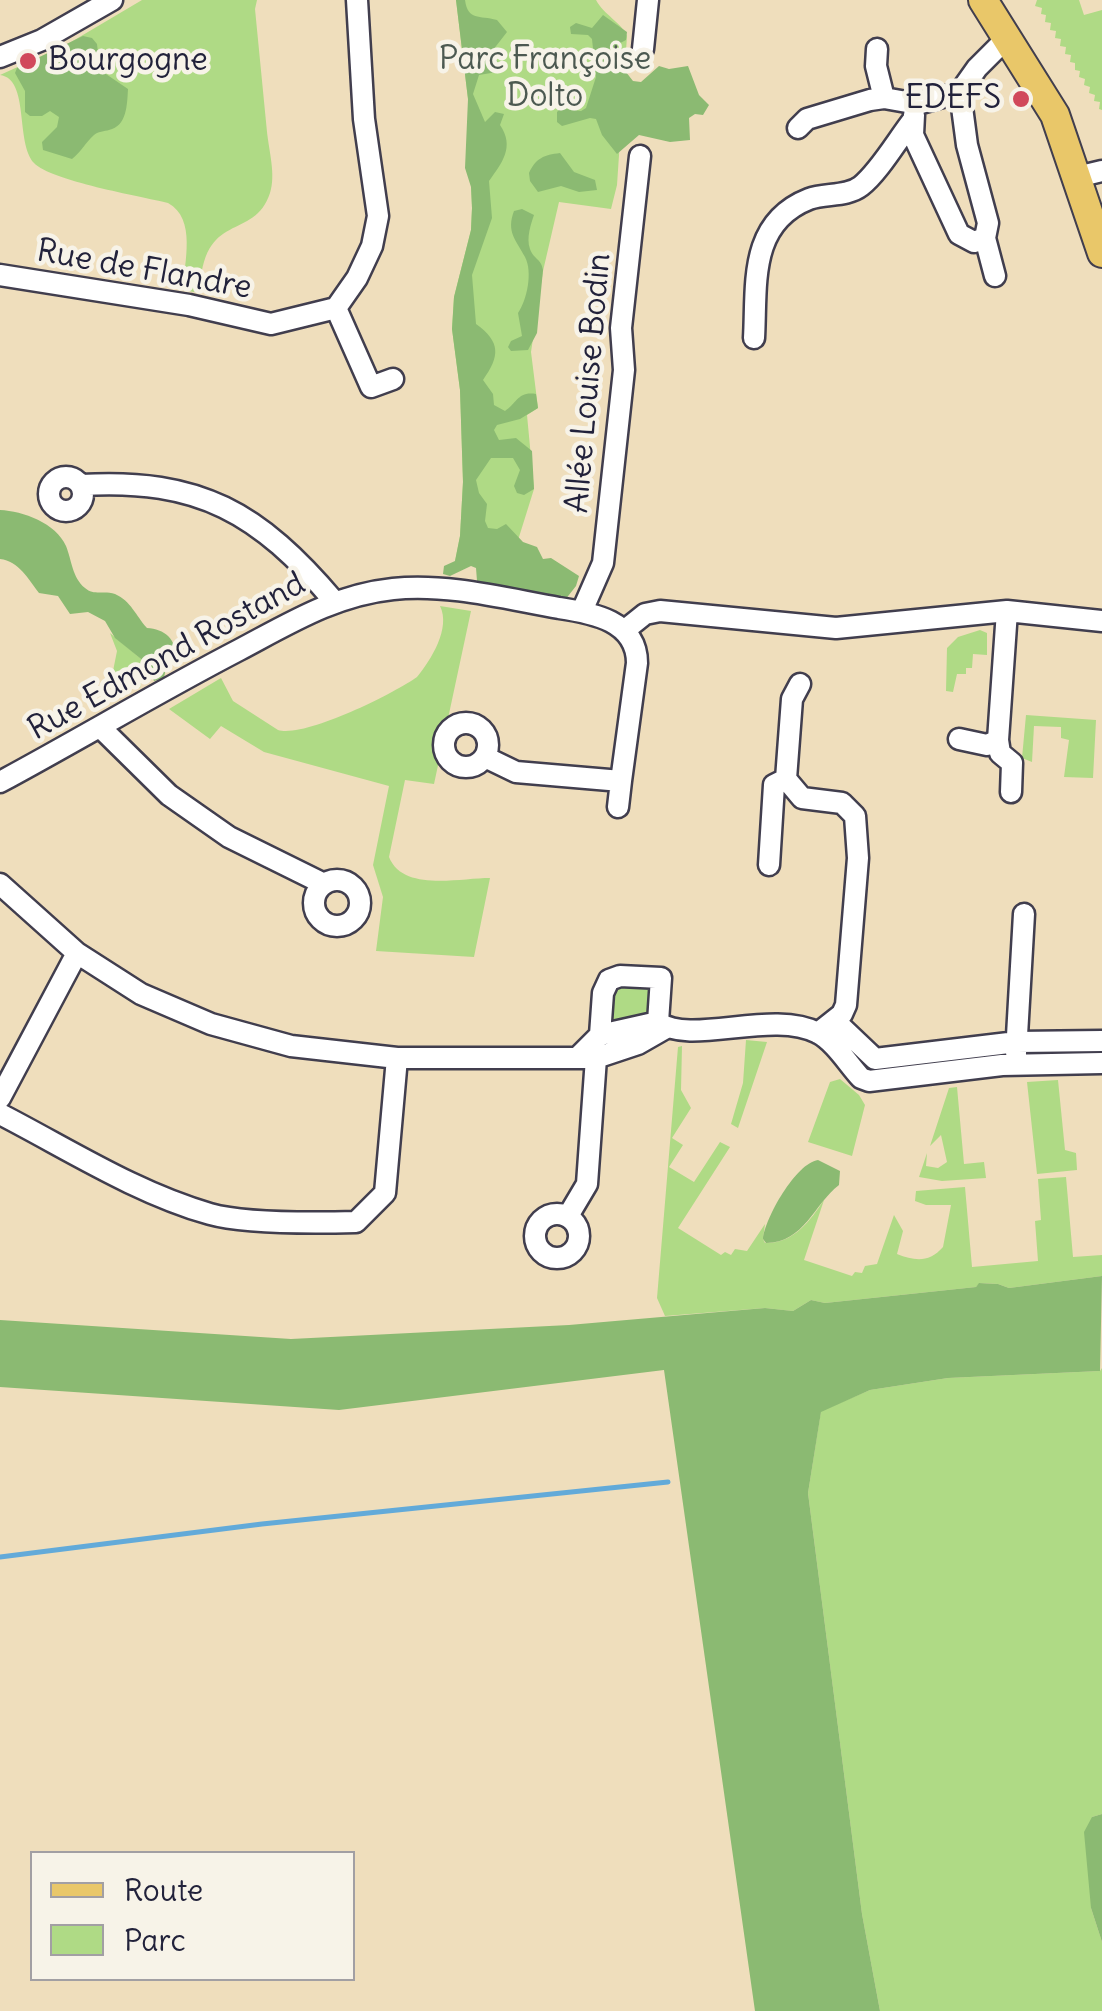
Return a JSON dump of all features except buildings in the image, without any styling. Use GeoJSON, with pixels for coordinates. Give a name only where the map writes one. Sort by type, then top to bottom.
{"type":"FeatureCollection","features":[{"type":"Feature","properties":{"kind":"main road"},"geometry":{"type":"LineString","coordinates":[[968,0],[1002,43],[1082,169],[1102,253]]}},
{"type":"Feature","properties":{"kind":"main road"},"geometry":{"type":"LineString","coordinates":[[982,0],[1002,43]]}},
{"type":"Feature","properties":{"kind":"street"},"geometry":{"type":"LineString","coordinates":[[0,57],[42,40],[90,6],[112,0]]}},
{"type":"Feature","properties":{"kind":"street"},"geometry":{"type":"LineString","coordinates":[[357,0],[364,119],[378,216],[372,246],[357,278],[336,308],[371,388],[393,380]]}},
{"type":"Feature","properties":{"kind":"street"},"geometry":{"type":"LineString","coordinates":[[643,49],[648,0]]}},
{"type":"Feature","properties":{"kind":"street"},"geometry":{"type":"LineString","coordinates":[[754,338],[760,248],[770,230],[786,214],[812,198],[860,187],[916,112],[960,92],[1002,43]]}},
{"type":"Feature","properties":{"kind":"street"},"geometry":{"type":"LineString","coordinates":[[877,49],[876,66],[884,98]]}},
{"type":"Feature","properties":{"kind":"street"},"geometry":{"type":"LineString","coordinates":[[960,92],[970,162],[988,222],[985,238],[995,276]]}},
{"type":"Feature","properties":{"kind":"street"},"geometry":{"type":"LineString","coordinates":[[798,128],[807,119],[884,98],[916,112]]}},
{"type":"Feature","properties":{"kind":"street"},"geometry":{"type":"LineString","coordinates":[[916,112],[913,134],[959,234],[974,242],[985,238]]}},
{"type":"Feature","properties":{"kind":"street","name":"Allée Louise Bodin"},"geometry":{"type":"LineString","coordinates":[[582,611],[604,563],[624,370],[621,328],[640,156]]}},
{"type":"Feature","properties":{"kind":"street","name":"Rue de Flandre"},"geometry":{"type":"LineString","coordinates":[[0,275],[190,305],[271,324],[336,308]]}},
{"type":"Feature","properties":{"kind":"street"},"geometry":{"type":"LineString","coordinates":[[81,485],[107,483],[166,490],[220,504],[262,528],[301,562],[334,600]]}},
{"type":"Feature","properties":{"kind":"street","name":"Rue Edmond Rostand"},"geometry":{"type":"LineString","coordinates":[[0,782],[334,600],[396,588],[458,592],[582,611],[625,630]]}},
{"type":"Feature","properties":{"kind":"street"},"geometry":{"type":"LineString","coordinates":[[618,807],[637,663],[634,644],[625,630],[645,614],[660,610],[836,628],[1007,611],[1102,621]]}},
{"type":"Feature","properties":{"kind":"street"},"geometry":{"type":"LineString","coordinates":[[1007,611],[998,740],[1000,753],[1012,763],[1011,792]]}},
{"type":"Feature","properties":{"kind":"street"},"geometry":{"type":"LineString","coordinates":[[800,684],[792,699],[786,778],[802,798],[842,803],[854,816],[858,858],[846,1006],[827,1027]]}},
{"type":"Feature","properties":{"kind":"street"},"geometry":{"type":"LineString","coordinates":[[101,728],[169,795],[230,838],[324,884]]}},
{"type":"Feature","properties":{"kind":"street"},"geometry":{"type":"LineString","coordinates":[[959,740],[987,746],[998,740]]}},
{"type":"Feature","properties":{"kind":"street"},"geometry":{"type":"LineString","coordinates":[[485,757],[516,772],[621,782]]}},
{"type":"Feature","properties":{"kind":"street"},"geometry":{"type":"LineString","coordinates":[[769,865],[774,785],[786,778]]}},
{"type":"Feature","properties":{"kind":"street"},"geometry":{"type":"LineString","coordinates":[[773,814],[784,815],[802,798]]}},
{"type":"Feature","properties":{"kind":"street"},"geometry":{"type":"LineString","coordinates":[[0,884],[77,953],[141,994],[211,1024],[291,1046],[397,1058],[587,1057],[638,1044],[662,1025]]}},
{"type":"Feature","properties":{"kind":"street"},"geometry":{"type":"LineString","coordinates":[[1015,1064],[1024,914]]}},
{"type":"Feature","properties":{"kind":"street"},"geometry":{"type":"LineString","coordinates":[[0,1098],[77,953]]}},
{"type":"Feature","properties":{"kind":"street"},"geometry":{"type":"LineString","coordinates":[[568,1216],[587,1184],[587,1057],[600,1034],[602,993],[609,980],[620,976],[660,978],[662,1025]]}},
{"type":"Feature","properties":{"kind":"street"},"geometry":{"type":"LineString","coordinates":[[600,1034],[662,1025],[704,1030],[754,1023],[827,1027],[874,1059],[1016,1042],[1102,1041]]}},
{"type":"Feature","properties":{"kind":"street"},"geometry":{"type":"LineString","coordinates":[[827,1027],[861,1078],[869,1081],[1015,1064],[1102,1064]]}},
{"type":"Feature","properties":{"kind":"street"},"geometry":{"type":"LineString","coordinates":[[0,1114],[167,1199],[214,1215],[356,1222],[386,1192],[397,1058]]}},
{"type":"Feature","properties":{"kind":"green space"},"geometry":{"type":"Polygon","coordinates":[[[142,0],[257,0],[272,186],[262,208],[219,237],[210,249],[200,293],[183,290],[187,242],[183,219],[177,210],[168,203],[43,170],[28,153],[15,87],[0,75],[66,45],[142,0]]]}},
{"type":"Feature","properties":{"kind":"green space","name":"Parc Françoise Dolto"},"geometry":{"type":"Polygon","coordinates":[[[456,0],[596,0],[627,36],[617,185],[611,209],[559,202],[543,271],[531,352],[538,408],[527,415],[534,489],[509,569],[455,561],[463,482],[460,390],[452,329],[454,297],[471,230],[472,208],[468,99],[456,0]]]}},
{"type":"Feature","properties":{"kind":"green space"},"geometry":{"type":"Polygon","coordinates":[[[456,0],[465,0],[472,14],[497,20],[507,32],[493,50],[497,72],[479,75],[473,94],[485,122],[495,112],[504,114],[500,125],[507,148],[489,181],[492,218],[472,275],[476,324],[490,337],[495,350],[493,364],[483,380],[493,394],[494,405],[505,411],[521,396],[530,394],[536,394],[538,408],[520,419],[497,425],[494,430],[499,440],[516,438],[532,451],[534,489],[524,495],[517,493],[514,486],[520,470],[513,458],[491,458],[476,480],[487,504],[488,528],[506,524],[523,542],[537,547],[543,559],[551,558],[579,576],[565,600],[537,592],[504,592],[493,584],[481,585],[476,568],[471,566],[450,576],[443,574],[444,566],[455,561],[460,536],[460,390],[452,329],[454,297],[471,230],[472,208],[465,168],[468,99],[456,0]]]}},
{"type":"Feature","properties":{"kind":"green space"},"geometry":{"type":"Polygon","coordinates":[[[1037,0],[1079,0],[1084,15],[1102,10],[1102,110],[1100,102],[1094,101],[1095,95],[1089,93],[1090,87],[1084,85],[1085,79],[1079,77],[1075,63],[1070,62],[1071,55],[1065,54],[1066,47],[1060,46],[1061,39],[1055,38],[1056,31],[1050,30],[1051,23],[1045,22],[1042,8],[1035,6],[1037,0]]]}},
{"type":"Feature","properties":{"kind":"green space"},"geometry":{"type":"Polygon","coordinates":[[[603,15],[627,32],[626,40],[609,49],[610,62],[622,67],[633,81],[641,82],[659,66],[688,66],[699,95],[709,105],[703,115],[689,118],[690,140],[670,142],[639,135],[617,154],[602,135],[596,119],[562,126],[557,122],[561,108],[586,108],[596,77],[592,39],[571,34],[570,27],[576,23],[592,28],[603,15]]]}},
{"type":"Feature","properties":{"kind":"green space"},"geometry":{"type":"Polygon","coordinates":[[[83,36],[97,44],[100,70],[128,89],[127,102],[119,124],[95,134],[72,159],[43,150],[42,142],[57,127],[59,117],[50,111],[42,116],[25,112],[25,91],[15,73],[17,68],[83,36]]]}},
{"type":"Feature","properties":{"kind":"green space"},"geometry":{"type":"Polygon","coordinates":[[[560,153],[574,172],[595,180],[597,190],[579,192],[561,186],[538,192],[529,173],[541,158],[560,153]]]}},
{"type":"Feature","properties":{"kind":"green space"},"geometry":{"type":"Polygon","coordinates":[[[522,209],[534,215],[529,245],[543,270],[537,333],[528,350],[511,351],[511,341],[522,336],[518,313],[529,278],[525,257],[512,230],[514,211],[522,209]]]}},
{"type":"Feature","properties":{"kind":"green space"},"geometry":{"type":"Polygon","coordinates":[[[0,510],[28,516],[55,531],[85,588],[121,597],[147,628],[168,636],[175,651],[174,658],[167,662],[164,678],[154,681],[146,663],[115,638],[105,621],[88,612],[70,614],[58,596],[39,593],[18,567],[0,559],[0,510]]]}},
{"type":"Feature","properties":{"kind":"green space"},"geometry":{"type":"Polygon","coordinates":[[[440,606],[471,611],[434,784],[405,780],[389,857],[396,868],[419,879],[490,878],[474,957],[376,951],[383,897],[373,865],[389,786],[264,752],[221,726],[210,739],[169,709],[221,678],[233,701],[278,730],[291,731],[328,721],[417,677],[441,634],[440,606]]]}},
{"type":"Feature","properties":{"kind":"green space"},"geometry":{"type":"Polygon","coordinates":[[[980,630],[987,633],[987,655],[973,654],[972,668],[966,668],[966,674],[957,674],[953,692],[946,691],[947,648],[958,637],[980,630]]]}},
{"type":"Feature","properties":{"kind":"green space"},"geometry":{"type":"Polygon","coordinates":[[[110,633],[146,663],[140,688],[112,676],[117,651],[110,633]]]}},
{"type":"Feature","properties":{"kind":"green space"},"geometry":{"type":"Polygon","coordinates":[[[1026,715],[1096,720],[1093,778],[1064,777],[1069,740],[1061,738],[1061,727],[1034,726],[1032,762],[1022,758],[1026,715]]]}},
{"type":"Feature","properties":{"kind":"green space"},"geometry":{"type":"Polygon","coordinates":[[[617,986],[649,989],[649,1018],[610,1027],[611,996],[617,986]]]}},
{"type":"Feature","properties":{"kind":"green space"},"geometry":{"type":"Polygon","coordinates":[[[746,1040],[767,1042],[738,1128],[731,1124],[743,1083],[746,1040]]]}},
{"type":"Feature","properties":{"kind":"green space"},"geometry":{"type":"Polygon","coordinates":[[[682,1046],[681,1090],[691,1108],[672,1138],[683,1145],[669,1167],[694,1182],[720,1142],[730,1147],[678,1228],[721,1255],[731,1255],[735,1249],[747,1251],[765,1224],[765,1243],[784,1240],[807,1223],[824,1200],[804,1260],[852,1276],[862,1273],[865,1266],[877,1264],[894,1215],[903,1231],[897,1254],[927,1258],[943,1247],[951,1205],[915,1201],[916,1191],[965,1187],[972,1267],[1038,1261],[1038,1179],[1066,1177],[1073,1257],[1102,1255],[1102,1276],[1009,1288],[980,1283],[976,1287],[825,1303],[811,1300],[793,1311],[765,1308],[665,1316],[657,1298],[678,1047],[682,1046]]]}},
{"type":"Feature","properties":{"kind":"green space"},"geometry":{"type":"Polygon","coordinates":[[[840,1079],[865,1105],[852,1156],[808,1142],[830,1082],[840,1079]]]}},
{"type":"Feature","properties":{"kind":"green space"},"geometry":{"type":"Polygon","coordinates":[[[1058,1080],[1065,1150],[1076,1153],[1077,1170],[1037,1174],[1027,1082],[1058,1080]]]}},
{"type":"Feature","properties":{"kind":"green space"},"geometry":{"type":"Polygon","coordinates":[[[957,1087],[964,1164],[984,1162],[986,1178],[942,1181],[919,1177],[927,1153],[926,1166],[938,1168],[947,1162],[941,1135],[930,1146],[949,1088],[957,1087]]]}},
{"type":"Feature","properties":{"kind":"green space"},"geometry":{"type":"Polygon","coordinates":[[[818,1160],[840,1171],[839,1185],[799,1230],[790,1237],[766,1243],[765,1230],[783,1193],[800,1171],[818,1160]]]}},
{"type":"Feature","properties":{"kind":"green space"},"geometry":{"type":"Polygon","coordinates":[[[1102,1276],[1100,1371],[948,1378],[870,1390],[821,1412],[808,1493],[862,1914],[880,2011],[755,2011],[664,1370],[339,1410],[0,1387],[0,1320],[291,1339],[569,1325],[765,1308],[793,1311],[811,1300],[825,1303],[976,1287],[979,1283],[1009,1288],[1102,1276]]]}},
{"type":"Feature","properties":{"kind":"green space"},"geometry":{"type":"Polygon","coordinates":[[[1102,1368],[1102,1814],[1092,1817],[1091,1908],[1102,1942],[1102,2011],[880,2011],[862,1914],[808,1493],[821,1411],[870,1390],[948,1378],[1102,1368]]]}},
{"type":"Feature","properties":{"kind":"green space"},"geometry":{"type":"Polygon","coordinates":[[[1102,1814],[1102,1942],[1091,1908],[1084,1832],[1092,1817],[1102,1814]]]}},
{"type":"Feature","properties":{"kind":"waterway"},"geometry":{"type":"LineString","coordinates":[[0,1557],[262,1524],[668,1482]]}},
{"type":"Feature","properties":{"kind":"place","name":"Bourgogne"},"geometry":{"type":"Point","coordinates":[28,61]}},
{"type":"Feature","properties":{"kind":"place","name":"EDEFS"},"geometry":{"type":"Point","coordinates":[1021,99]}}]}
